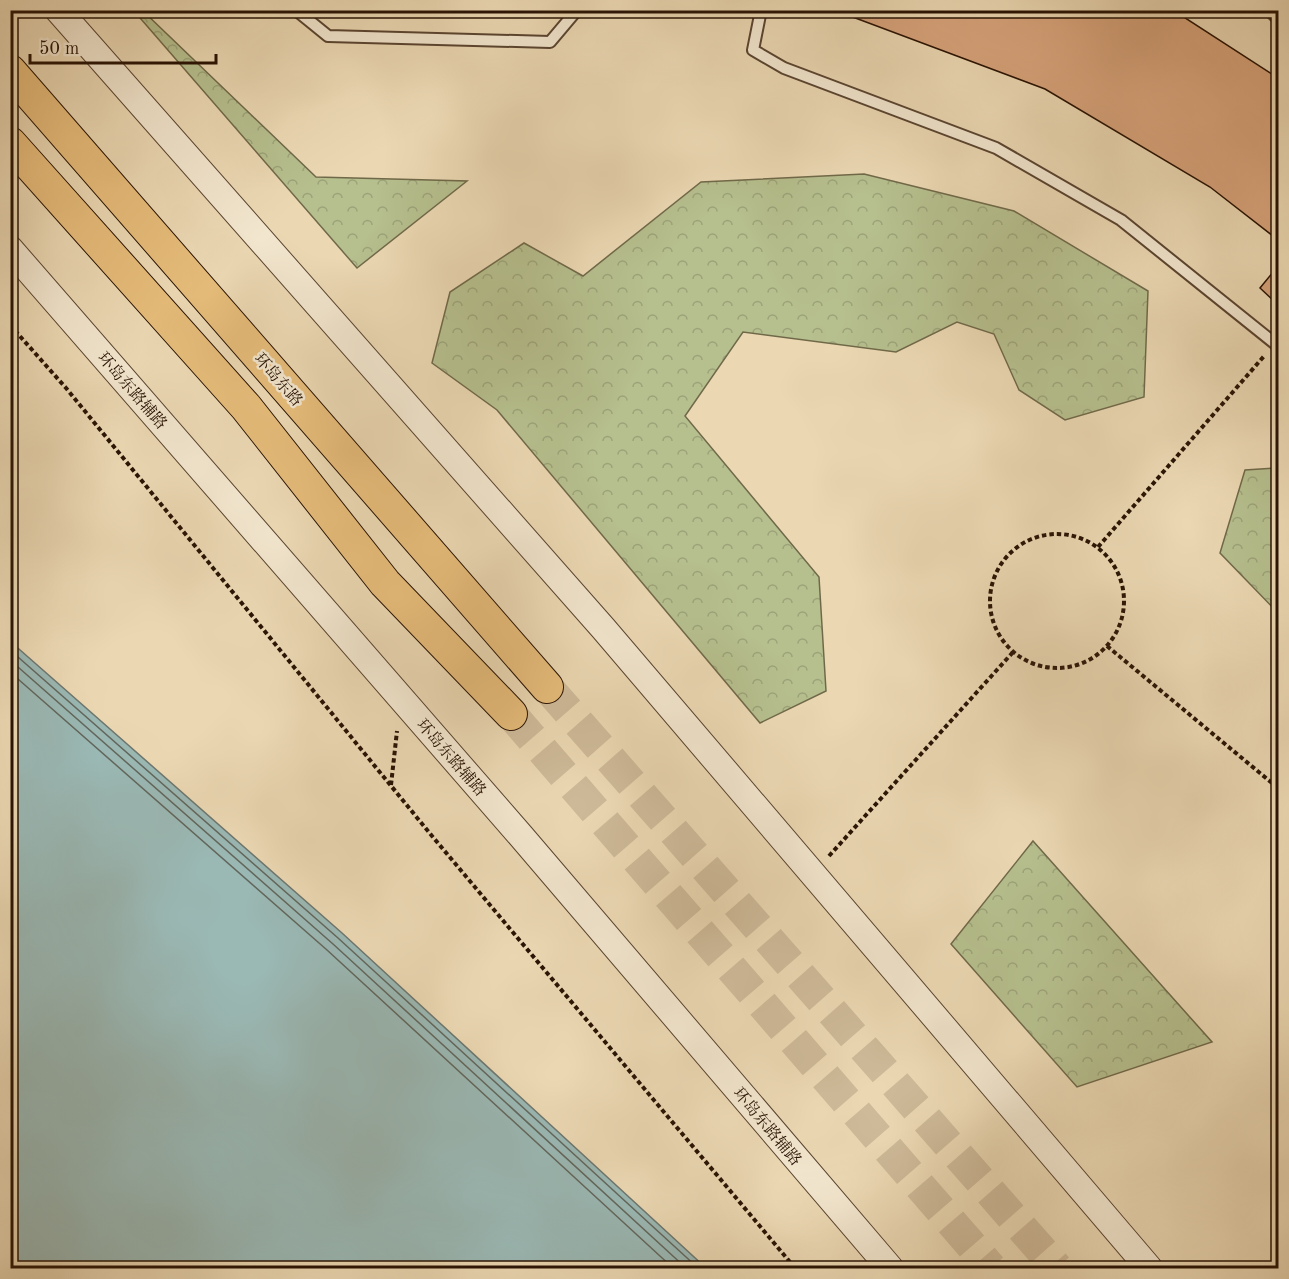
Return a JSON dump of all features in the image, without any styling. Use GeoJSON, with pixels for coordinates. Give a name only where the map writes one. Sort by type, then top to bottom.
{"type":"FeatureCollection","features":[{"type":"Feature","properties":{"kind":"main road","name":"环岛东路"},"geometry":{"type":"LineString","coordinates":[[10,71],[547,687]]}},
{"type":"Feature","properties":{"kind":"main road"},"geometry":{"type":"LineString","coordinates":[[10,143],[246,407],[385,583],[511,714]]}},
{"type":"Feature","properties":{"kind":"street"},"geometry":{"type":"LineString","coordinates":[[58,10],[603,628],[1146,1266]]}},
{"type":"Feature","properties":{"kind":"street"},"geometry":{"type":"LineString","coordinates":[[10,228],[39,282]]}},
{"type":"Feature","properties":{"kind":"street","name":"环岛东路辅路"},"geometry":{"type":"LineString","coordinates":[[10,249],[400,697],[890,1269]]}},
{"type":"Feature","properties":{"kind":"lane"},"geometry":{"type":"LineString","coordinates":[[296,10],[328,36],[550,42],[577,10]]}},
{"type":"Feature","properties":{"kind":"lane"},"geometry":{"type":"LineString","coordinates":[[761,10],[753,50],[784,68],[996,148],[1121,220],[1277,345]]}},
{"type":"Feature","properties":{"kind":"lane"},"geometry":{"type":"LineString","coordinates":[[1269,10],[1278,19]]}},
{"type":"Feature","properties":{"kind":"path"},"geometry":{"type":"LineString","coordinates":[[10,325],[66,388],[391,785],[795,1269]]}},
{"type":"Feature","properties":{"kind":"path"},"geometry":{"type":"LineString","coordinates":[[1098,547],[1277,345]]}},
{"type":"Feature","properties":{"kind":"path"},"geometry":{"type":"LineString","coordinates":[[1057,533],[1079,536],[1098,547],[1113,563],[1122,583],[1125,606],[1119,627],[1107,646],[1090,660],[1069,667],[1046,667],[1025,660],[1014,651],[996,628],[990,607],[992,585],[1001,564],[1016,547],[1035,537],[1057,533]]}},
{"type":"Feature","properties":{"kind":"path"},"geometry":{"type":"LineString","coordinates":[[1107,646],[1278,788]]}},
{"type":"Feature","properties":{"kind":"path"},"geometry":{"type":"LineString","coordinates":[[813,874],[1014,651]]}},
{"type":"Feature","properties":{"kind":"path"},"geometry":{"type":"LineString","coordinates":[[391,785],[400,697]]}},
{"type":"Feature","properties":{"kind":"green space"},"geometry":{"type":"Polygon","coordinates":[[[134,11],[143,11],[316,177],[467,181],[357,268],[134,11]]]}},
{"type":"Feature","properties":{"kind":"green space"},"geometry":{"type":"Polygon","coordinates":[[[864,174],[1014,211],[1148,291],[1144,397],[1065,420],[1019,390],[994,334],[957,322],[896,352],[743,332],[685,416],[819,577],[826,691],[760,723],[497,410],[432,363],[450,292],[524,243],[583,276],[701,182],[864,174]]]}},
{"type":"Feature","properties":{"kind":"green space"},"geometry":{"type":"Polygon","coordinates":[[[1278,468],[1278,613],[1220,553],[1245,470],[1278,468]]]}},
{"type":"Feature","properties":{"kind":"green space"},"geometry":{"type":"Polygon","coordinates":[[[1033,841],[1212,1042],[1077,1087],[951,944],[1033,841]]]}},
{"type":"Feature","properties":{"kind":"water"},"geometry":{"type":"Polygon","coordinates":[[[11,642],[342,933],[706,1268],[11,1268],[11,642]]]}},
{"type":"Feature","properties":{"kind":"building"},"geometry":{"type":"Polygon","coordinates":[[[834,10],[1173,10],[1278,78],[1278,240],[1210,187],[1045,89],[834,10]]]}},
{"type":"Feature","properties":{"kind":"building"},"geometry":{"type":"Polygon","coordinates":[[[1278,266],[1278,305],[1260,288],[1278,266]]]}},
{"type":"Feature","properties":{"kind":"tunnel"},"geometry":{"type":"LineString","coordinates":[[547,687],[1057,1268]]}},
{"type":"Feature","properties":{"kind":"tunnel"},"geometry":{"type":"LineString","coordinates":[[511,714],[991,1268]]}}]}
